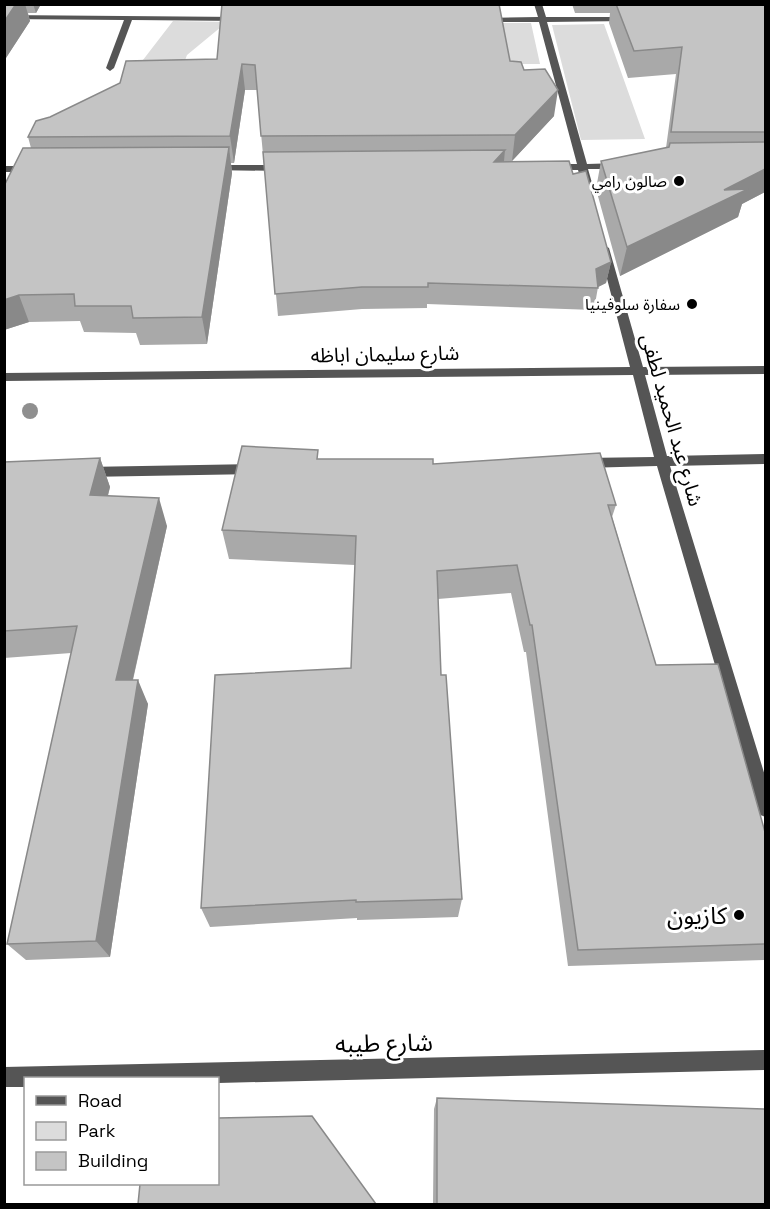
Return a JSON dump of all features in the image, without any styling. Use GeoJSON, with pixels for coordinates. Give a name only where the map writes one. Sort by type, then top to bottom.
{"type":"FeatureCollection","features":[{"type":"Feature","properties":{"kind":"street"},"geometry":{"type":"LineString","coordinates":[[538,4],[592,201]]}},
{"type":"Feature","properties":{"kind":"street"},"geometry":{"type":"LineString","coordinates":[[4,16],[73,14],[129,19],[246,19]]}},
{"type":"Feature","properties":{"kind":"street"},"geometry":{"type":"LineString","coordinates":[[475,20],[640,18]]}},
{"type":"Feature","properties":{"kind":"street"},"geometry":{"type":"LineString","coordinates":[[110,68],[129,19]]}},
{"type":"Feature","properties":{"kind":"street"},"geometry":{"type":"LineString","coordinates":[[535,167],[628,166]]}},
{"type":"Feature","properties":{"kind":"street"},"geometry":{"type":"LineString","coordinates":[[205,168],[299,168]]}},
{"type":"Feature","properties":{"kind":"street"},"geometry":{"type":"LineString","coordinates":[[4,169],[40,169]]}},
{"type":"Feature","properties":{"kind":"street","name":"شارع عبد الحميد لطفى"},"geometry":{"type":"LineString","coordinates":[[601,235],[662,461],[765,809]]}},
{"type":"Feature","properties":{"kind":"street","name":"شارع سليمان اباظه"},"geometry":{"type":"LineString","coordinates":[[4,377],[765,369]]}},
{"type":"Feature","properties":{"kind":"street"},"geometry":{"type":"LineString","coordinates":[[569,463],[765,459]]}},
{"type":"Feature","properties":{"kind":"street"},"geometry":{"type":"LineString","coordinates":[[67,472],[266,468]]}},
{"type":"Feature","properties":{"kind":"street","name":"شارع طيبه"},"geometry":{"type":"LineString","coordinates":[[4,1077],[765,1060]]}},
{"type":"Feature","properties":{"kind":"green space"},"geometry":{"type":"Polygon","coordinates":[[[173,21],[227,22],[187,55],[181,71],[270,90],[136,69],[173,21]]]}},
{"type":"Feature","properties":{"kind":"green space"},"geometry":{"type":"Polygon","coordinates":[[[407,23],[531,23],[540,64],[508,64],[407,23]]]}},
{"type":"Feature","properties":{"kind":"green space"},"geometry":{"type":"Polygon","coordinates":[[[604,24],[645,139],[581,140],[552,25],[604,24]]]}},
{"type":"Feature","properties":{"kind":"building"},"geometry":{"type":"Polygon","coordinates":[[[4,4],[16,4],[4,22],[4,4]]]}},
{"type":"Feature","properties":{"kind":"building"},"geometry":{"type":"Polygon","coordinates":[[[222,4],[499,4],[510,61],[521,62],[524,70],[545,69],[558,90],[515,135],[261,136],[255,65],[242,64],[230,136],[28,137],[36,121],[50,117],[120,83],[126,61],[217,59],[222,4]]]}},
{"type":"Feature","properties":{"kind":"building"},"geometry":{"type":"Polygon","coordinates":[[[616,4],[765,4],[765,132],[671,132],[682,47],[634,51],[616,4]]]}},
{"type":"Feature","properties":{"kind":"building"},"geometry":{"type":"Polygon","coordinates":[[[765,142],[765,169],[724,190],[748,189],[627,247],[601,161],[669,147],[670,143],[765,142]]]}},
{"type":"Feature","properties":{"kind":"building"},"geometry":{"type":"Polygon","coordinates":[[[229,147],[202,317],[133,318],[131,306],[75,306],[74,294],[19,295],[4,300],[4,186],[23,148],[229,147]]]}},
{"type":"Feature","properties":{"kind":"building"},"geometry":{"type":"Polygon","coordinates":[[[505,150],[494,162],[569,161],[573,174],[586,171],[611,262],[596,269],[598,288],[428,283],[428,287],[362,287],[275,294],[263,152],[505,150]]]}},
{"type":"Feature","properties":{"kind":"building"},"geometry":{"type":"Polygon","coordinates":[[[242,446],[318,450],[317,459],[433,459],[433,464],[600,453],[616,505],[608,505],[656,665],[718,664],[765,832],[765,944],[578,950],[532,625],[530,625],[517,565],[437,571],[441,675],[446,675],[462,899],[356,902],[356,900],[201,908],[215,675],[351,668],[356,536],[222,530],[242,446]]]}},
{"type":"Feature","properties":{"kind":"building"},"geometry":{"type":"Polygon","coordinates":[[[100,458],[90,495],[159,498],[116,680],[138,680],[96,941],[7,944],[77,626],[4,631],[4,462],[100,458]]]}},
{"type":"Feature","properties":{"kind":"building"},"geometry":{"type":"Polygon","coordinates":[[[437,1098],[765,1109],[765,1204],[437,1204],[437,1098]]]}},
{"type":"Feature","properties":{"kind":"building"},"geometry":{"type":"Polygon","coordinates":[[[312,1116],[376,1204],[138,1204],[140,1185],[219,1185],[219,1118],[312,1116]]]}},
{"type":"Feature","properties":{"kind":"place","name":"صالون رامي"},"geometry":{"type":"Point","coordinates":[679,181]}},
{"type":"Feature","properties":{"kind":"place","name":"سفارة سلوفينيا"},"geometry":{"type":"Point","coordinates":[692,304]}},
{"type":"Feature","properties":{"kind":"place","name":"كازيون"},"geometry":{"type":"Point","coordinates":[739,915]}}]}
